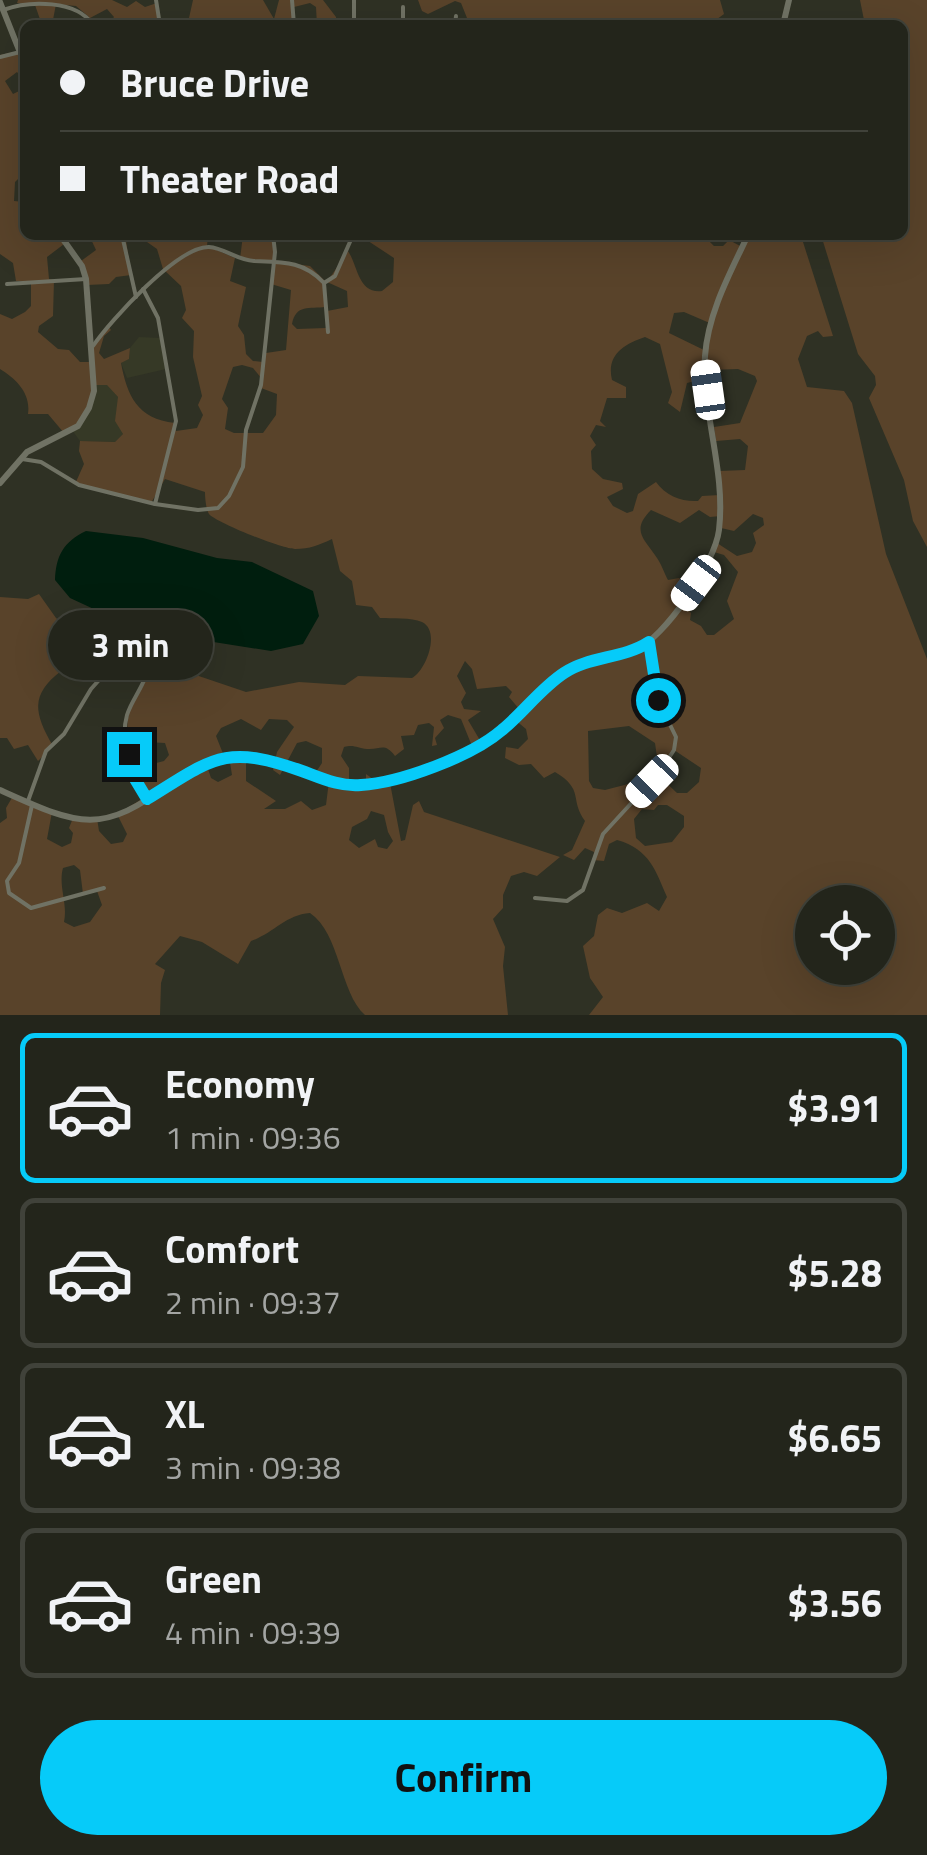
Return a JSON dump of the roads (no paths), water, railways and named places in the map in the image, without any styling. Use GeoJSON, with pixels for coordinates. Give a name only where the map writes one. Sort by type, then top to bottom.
{"type":"FeatureCollection","features":[{"type":"Feature","properties":{"kind":"street"},"geometry":{"type":"LineString","coordinates":[[0,57],[20,52],[2,6],[20,3],[74,7],[88,20]]}},
{"type":"Feature","properties":{"kind":"street"},"geometry":{"type":"LineString","coordinates":[[402,7],[403,20]]}},
{"type":"Feature","properties":{"kind":"street"},"geometry":{"type":"LineString","coordinates":[[0,483],[19,458],[70,432],[84,418],[93,397],[86,279],[82,266],[64,240]]}},
{"type":"Feature","properties":{"kind":"street"},"geometry":{"type":"LineString","coordinates":[[123,240],[136,297]]}},
{"type":"Feature","properties":{"kind":"street"},"geometry":{"type":"LineString","coordinates":[[19,458],[41,462],[79,485],[155,504],[210,510],[224,502],[243,467],[246,430],[261,385],[273,240]]}},
{"type":"Feature","properties":{"kind":"street"},"geometry":{"type":"LineString","coordinates":[[324,283],[333,279],[351,240]]}},
{"type":"Feature","properties":{"kind":"street"},"geometry":{"type":"LineString","coordinates":[[0,790],[60,816],[94,822],[118,815],[147,799],[187,770],[231,756],[262,759],[349,785],[394,779],[485,743],[572,668],[626,654],[649,642],[698,580],[718,540],[720,474],[706,353],[718,303],[746,240]]}},
{"type":"Feature","properties":{"kind":"street"},"geometry":{"type":"LineString","coordinates":[[90,349],[108,325],[164,270],[205,248],[240,260],[305,265],[324,283],[328,332]]}},
{"type":"Feature","properties":{"kind":"street"},"geometry":{"type":"LineString","coordinates":[[7,284],[86,279]]}},
{"type":"Feature","properties":{"kind":"street"},"geometry":{"type":"LineString","coordinates":[[144,290],[158,318],[176,422],[155,504]]}},
{"type":"Feature","properties":{"kind":"street"},"geometry":{"type":"LineString","coordinates":[[90,325],[100,330],[108,325]]}},
{"type":"Feature","properties":{"kind":"street"},"geometry":{"type":"LineString","coordinates":[[535,898],[567,901],[580,893],[590,878],[602,834],[660,773],[674,750],[676,737],[658,700],[649,642]]}},
{"type":"Feature","properties":{"kind":"street"},"geometry":{"type":"LineString","coordinates":[[104,888],[27,906],[9,893],[6,885],[19,863],[30,804],[46,751],[64,734],[116,660],[146,678],[128,711],[126,728],[129,769],[147,799]]}}]}
